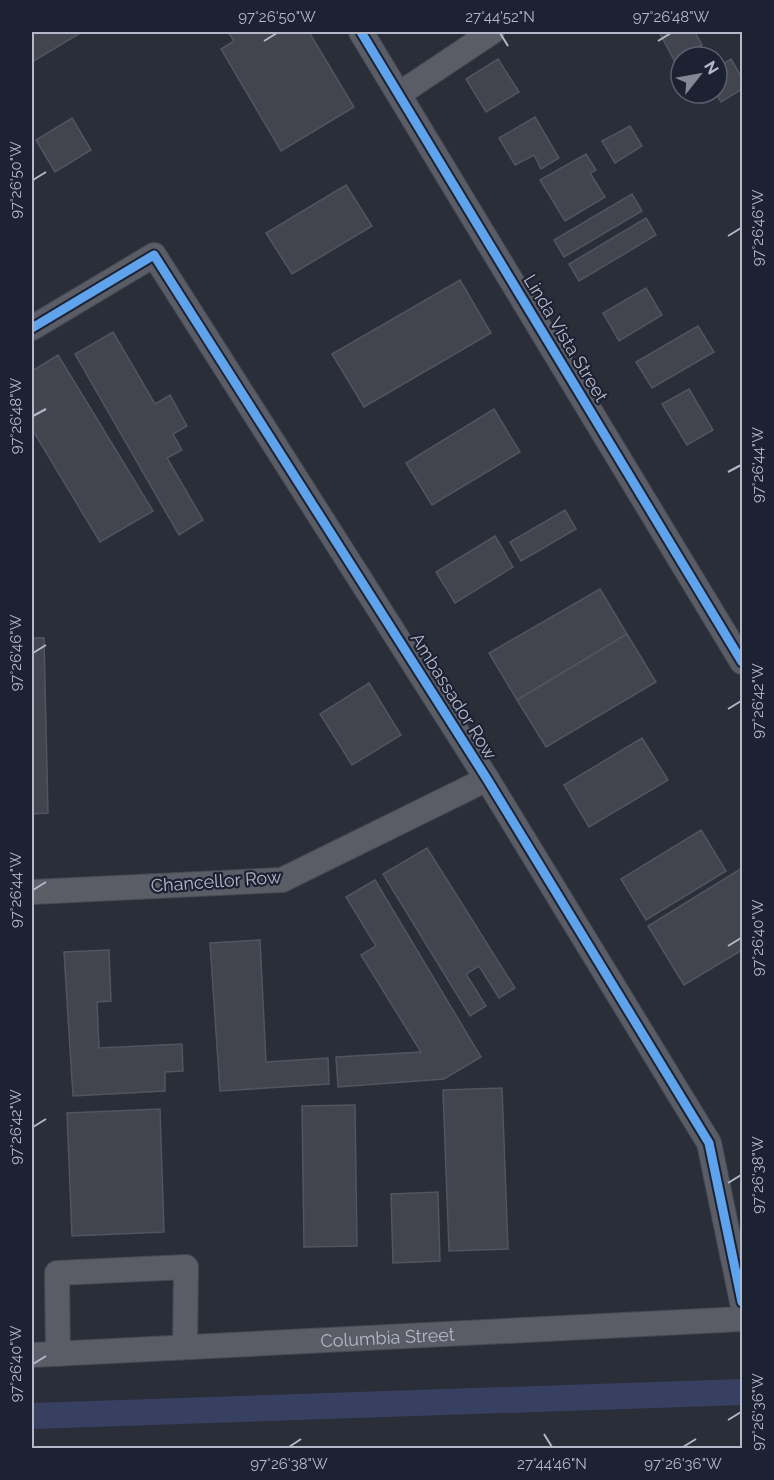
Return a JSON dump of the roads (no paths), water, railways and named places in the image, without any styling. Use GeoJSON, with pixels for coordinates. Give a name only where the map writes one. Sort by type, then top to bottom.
{"type":"FeatureCollection","features":[{"type":"Feature","properties":{"kind":"street","name":"Linda Vista Street"},"geometry":{"type":"LineString","coordinates":[[361,32],[742,662]]}},
{"type":"Feature","properties":{"kind":"street"},"geometry":{"type":"LineString","coordinates":[[399,94],[492,32]]}},
{"type":"Feature","properties":{"kind":"street","name":"Ambassador Row"},"geometry":{"type":"LineString","coordinates":[[32,328],[154,255],[487,779],[710,1143],[742,1302]]}},
{"type":"Feature","properties":{"kind":"street","name":"Chancellor Row"},"geometry":{"type":"LineString","coordinates":[[32,892],[282,880],[487,779]]}},
{"type":"Feature","properties":{"kind":"street"},"geometry":{"type":"LineString","coordinates":[[58,1354],[57,1273],[186,1267],[185,1347]]}},
{"type":"Feature","properties":{"kind":"street","name":"Columbia Street"},"geometry":{"type":"LineString","coordinates":[[32,1355],[742,1319]]}},
{"type":"Feature","properties":{"kind":"waterway"},"geometry":{"type":"LineString","coordinates":[[32,1416],[742,1392]]}}]}
